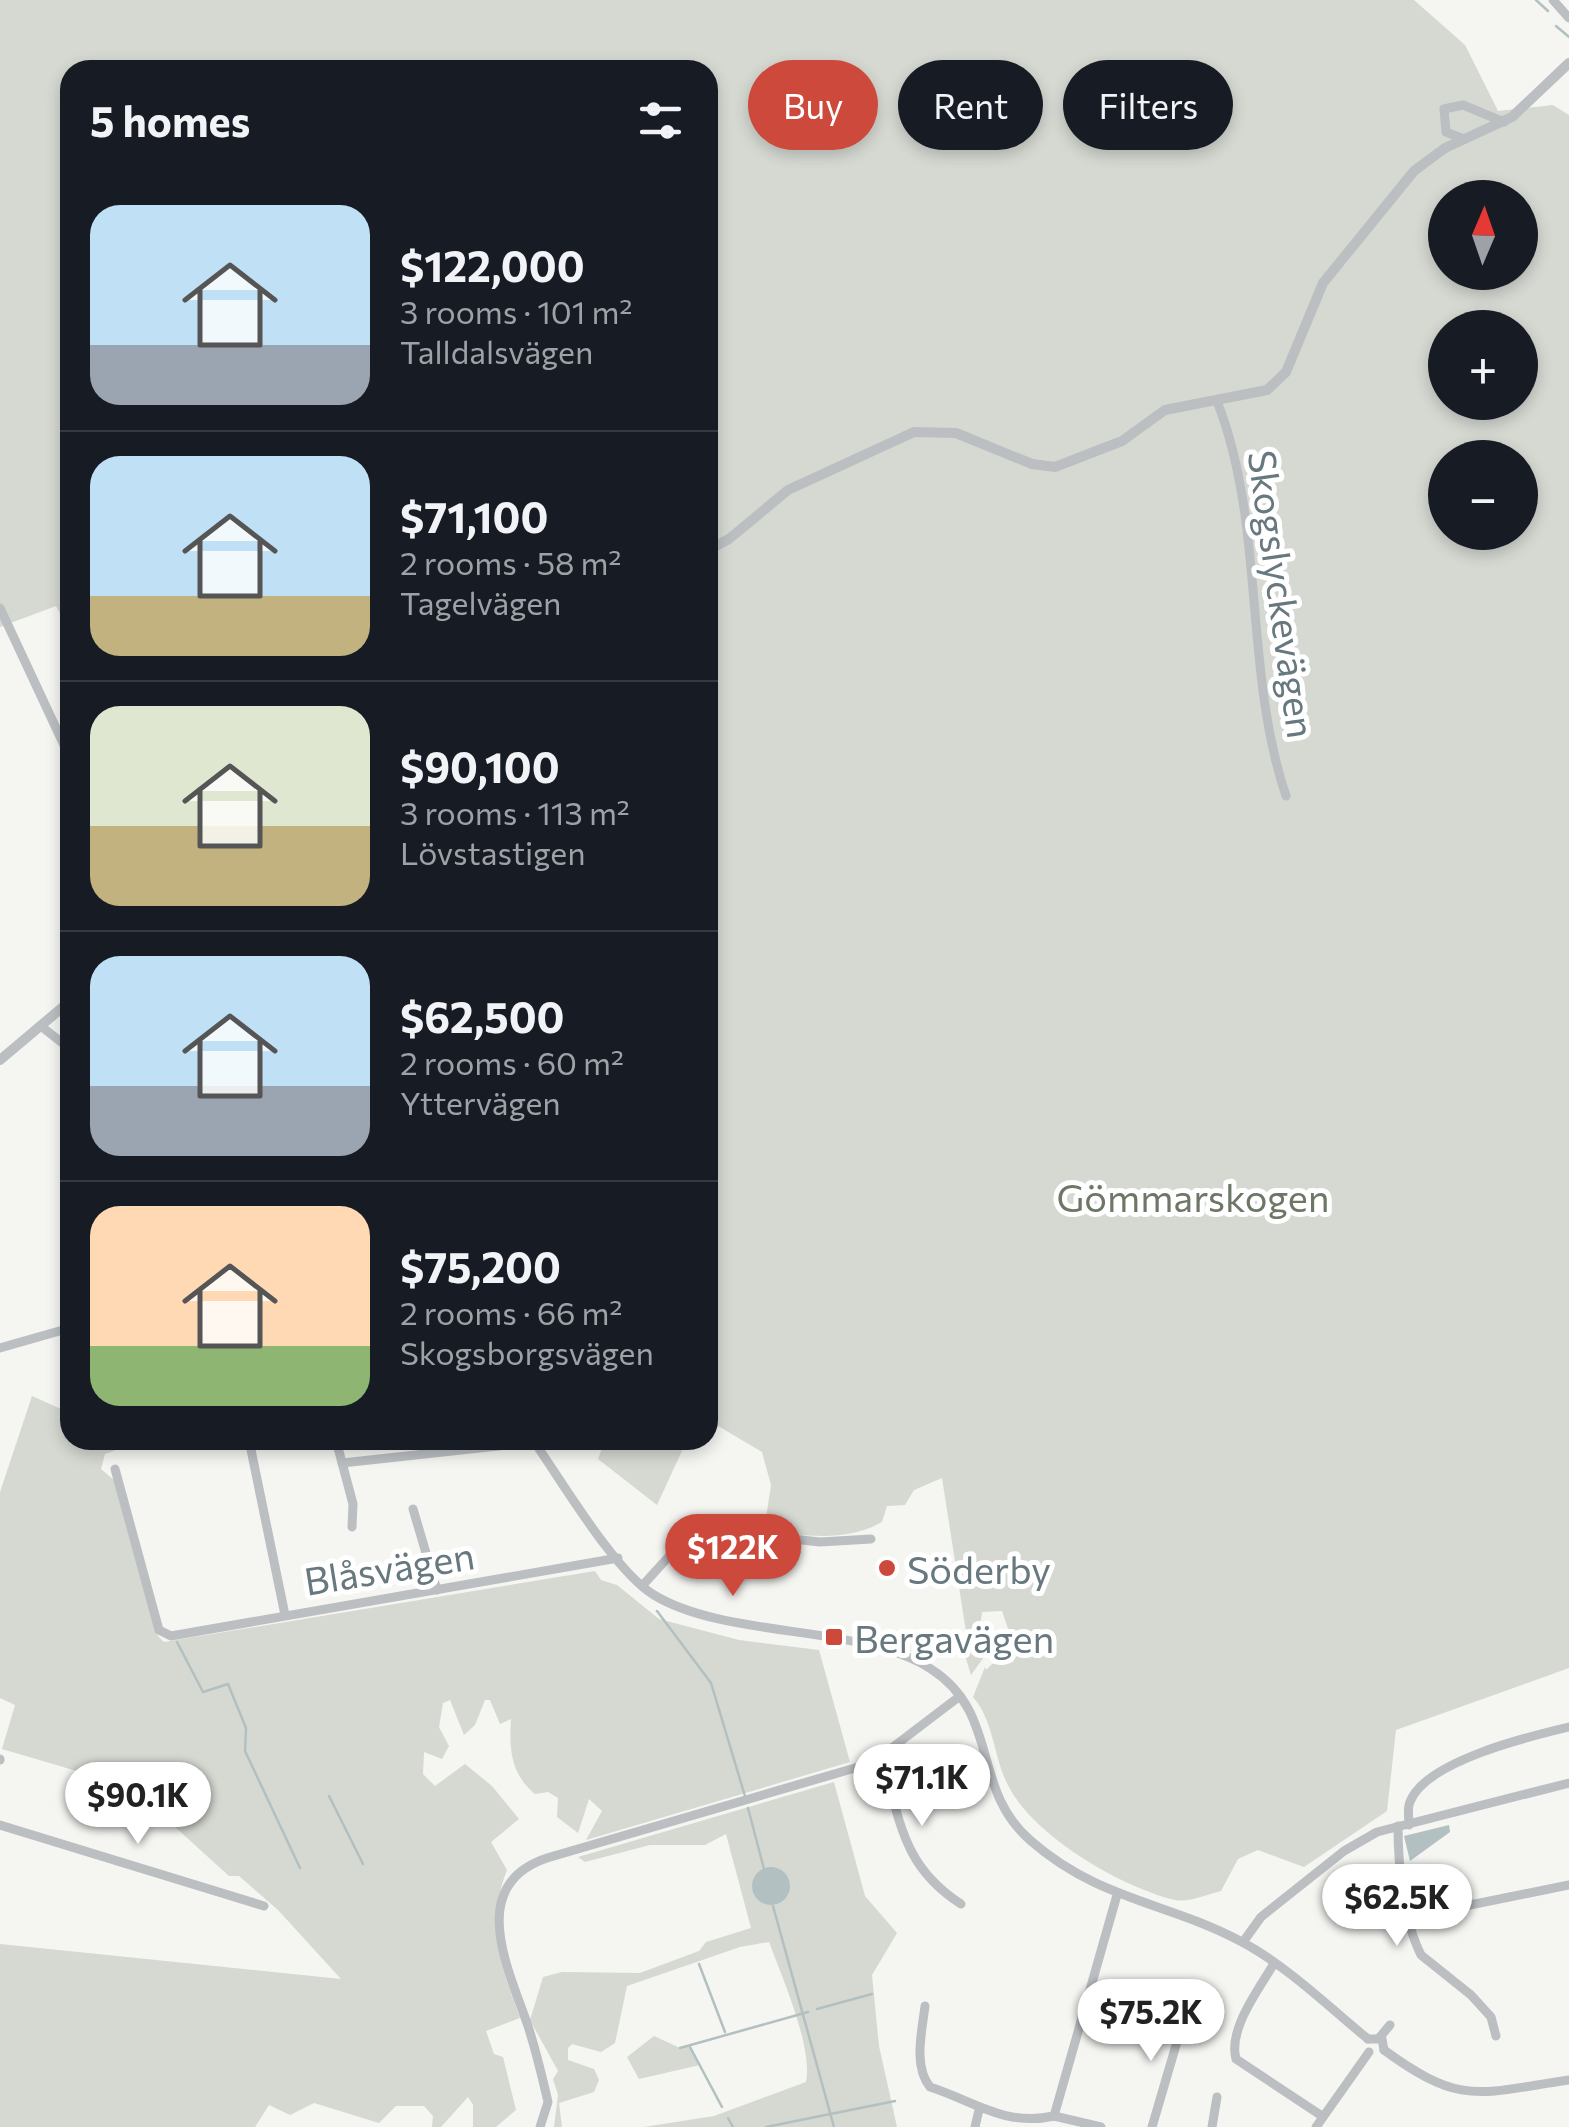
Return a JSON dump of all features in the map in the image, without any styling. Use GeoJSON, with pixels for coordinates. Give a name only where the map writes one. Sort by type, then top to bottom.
{"type":"FeatureCollection","features":[{"type":"Feature","properties":{"kind":"street"},"geometry":{"type":"LineString","coordinates":[[1553,0],[1569,18]]}},
{"type":"Feature","properties":{"kind":"street"},"geometry":{"type":"LineString","coordinates":[[718,545],[788,490],[914,432],[956,434],[1032,464],[1054,468],[1113,446],[1166,410],[1262,392],[1278,382],[1290,363],[1317,294],[1338,262],[1414,171],[1466,139],[1504,122],[1569,63]]}},
{"type":"Feature","properties":{"kind":"street"},"geometry":{"type":"LineString","coordinates":[[1466,139],[1446,132],[1444,109],[1462,105],[1504,122]]}},
{"type":"Feature","properties":{"kind":"street","name":"Skogslyckevägen"},"geometry":{"type":"LineString","coordinates":[[1218,401],[1242,477],[1262,671],[1272,743],[1286,796]]}},
{"type":"Feature","properties":{"kind":"street"},"geometry":{"type":"LineString","coordinates":[[0,608],[60,737]]}},
{"type":"Feature","properties":{"kind":"street"},"geometry":{"type":"LineString","coordinates":[[0,1060],[60,1010]]}},
{"type":"Feature","properties":{"kind":"street"},"geometry":{"type":"LineString","coordinates":[[42,1027],[60,1041]]}},
{"type":"Feature","properties":{"kind":"street"},"geometry":{"type":"LineString","coordinates":[[0,1348],[60,1331]]}},
{"type":"Feature","properties":{"kind":"street"},"geometry":{"type":"LineString","coordinates":[[251,1450],[285,1614]]}},
{"type":"Feature","properties":{"kind":"street"},"geometry":{"type":"LineString","coordinates":[[339,1450],[354,1504],[352,1526]]}},
{"type":"Feature","properties":{"kind":"street"},"geometry":{"type":"LineString","coordinates":[[342,1463],[455,1450]]}},
{"type":"Feature","properties":{"kind":"street"},"geometry":{"type":"LineString","coordinates":[[540,1450],[642,1586],[681,1607],[908,1658],[930,1669],[960,1696],[978,1727],[994,1794],[1007,1818],[1058,1864],[1117,1895],[1244,1942],[1429,2082],[1454,2091],[1488,2092],[1569,2080]]}},
{"type":"Feature","properties":{"kind":"street","name":"Blåsvägen"},"geometry":{"type":"LineString","coordinates":[[115,1469],[159,1630],[171,1636],[618,1558]]}},
{"type":"Feature","properties":{"kind":"street"},"geometry":{"type":"LineString","coordinates":[[413,1509],[437,1590]]}},
{"type":"Feature","properties":{"kind":"street"},"geometry":{"type":"LineString","coordinates":[[642,1586],[672,1552],[766,1536],[820,1542],[871,1538]]}},
{"type":"Feature","properties":{"kind":"street"},"geometry":{"type":"LineString","coordinates":[[540,2127],[548,2102],[544,2082],[499,1942],[505,1892],[514,1874],[548,1858],[882,1757],[960,1696]]}},
{"type":"Feature","properties":{"kind":"street"},"geometry":{"type":"LineString","coordinates":[[1496,2036],[1491,2017],[1481,2006],[1420,1954],[1411,1917],[1403,1825],[1414,1795],[1462,1758],[1569,1727]]}},
{"type":"Feature","properties":{"kind":"street"},"geometry":{"type":"LineString","coordinates":[[882,1757],[914,1862],[935,1888],[961,1904]]}},
{"type":"Feature","properties":{"kind":"street"},"geometry":{"type":"LineString","coordinates":[[1244,1942],[1344,1851],[1403,1825],[1569,1782]]}},
{"type":"Feature","properties":{"kind":"street"},"geometry":{"type":"LineString","coordinates":[[0,1825],[264,1906]]}},
{"type":"Feature","properties":{"kind":"street"},"geometry":{"type":"LineString","coordinates":[[1411,1917],[1569,1885]]}},
{"type":"Feature","properties":{"kind":"street"},"geometry":{"type":"LineString","coordinates":[[1054,2116],[1117,1895]]}},
{"type":"Feature","properties":{"kind":"street"},"geometry":{"type":"LineString","coordinates":[[1273,1965],[1238,2031],[1233,2047],[1236,2059],[1322,2116]]}},
{"type":"Feature","properties":{"kind":"street"},"geometry":{"type":"LineString","coordinates":[[925,2006],[924,2079],[930,2087],[978,2110],[1020,2121],[1054,2116],[1101,2127]]}},
{"type":"Feature","properties":{"kind":"street"},"geometry":{"type":"LineString","coordinates":[[1152,2127],[1186,2011]]}},
{"type":"Feature","properties":{"kind":"street"},"geometry":{"type":"LineString","coordinates":[[1316,2127],[1369,2052],[1374,2038],[1390,2025]]}},
{"type":"Feature","properties":{"kind":"street"},"geometry":{"type":"LineString","coordinates":[[1369,2052],[1384,2050]]}},
{"type":"Feature","properties":{"kind":"street"},"geometry":{"type":"LineString","coordinates":[[1212,2127],[1217,2097]]}},
{"type":"Feature","properties":{"kind":"street"},"geometry":{"type":"LineString","coordinates":[[974,2127],[978,2110]]}},
{"type":"Feature","properties":{"kind":"green space","name":"Gömmarskogen"},"geometry":{"type":"Polygon","coordinates":[[[0,0],[1414,0],[1465,45],[1498,111],[1553,105],[1569,115],[1569,1668],[1396,1730],[1387,1811],[1304,1867],[1258,1850],[1238,1859],[1221,1891],[1180,1901],[1129,1884],[1080,1856],[1036,1821],[1007,1783],[985,1717],[973,1697],[985,1667],[986,1670],[992,1664],[1013,1662],[1014,1646],[1002,1611],[982,1612],[979,1634],[984,1657],[971,1675],[963,1649],[967,1638],[942,1478],[914,1490],[905,1505],[887,1506],[882,1522],[868,1529],[824,1536],[764,1531],[771,1485],[762,1452],[718,1426],[718,60],[60,60],[60,613],[56,606],[0,627],[0,0]]]}},
{"type":"Feature","properties":{"kind":"green space"},"geometry":{"type":"Polygon","coordinates":[[[32,1396],[60,1409],[60,1450],[116,1450],[105,1454],[101,1469],[115,1481],[158,1636],[164,1642],[595,1571],[601,1580],[617,1585],[659,1619],[739,1640],[819,1650],[850,1762],[586,1840],[602,1811],[589,1799],[578,1833],[557,1817],[558,1798],[548,1792],[535,1794],[516,1770],[511,1751],[511,1719],[500,1724],[490,1700],[485,1700],[475,1725],[464,1735],[450,1700],[443,1703],[439,1727],[449,1746],[442,1759],[424,1752],[423,1774],[435,1786],[465,1764],[492,1786],[519,1819],[491,1842],[507,1870],[500,1890],[496,1927],[502,1963],[520,2018],[486,2031],[494,2054],[503,2057],[516,2110],[496,2127],[473,2127],[473,2105],[468,2097],[441,2127],[432,2127],[433,2116],[424,2106],[396,2106],[379,2123],[314,2103],[290,2115],[269,2105],[255,2127],[0,2127],[0,1944],[341,1979],[278,1910],[239,1876],[229,1876],[131,1787],[2,1749],[15,1705],[0,1698],[0,1492],[32,1396]]]}},
{"type":"Feature","properties":{"kind":"green space"},"geometry":{"type":"Polygon","coordinates":[[[601,1450],[682,1450],[657,1505],[598,1459],[601,1450]]]}},
{"type":"Feature","properties":{"kind":"green space"},"geometry":{"type":"Polygon","coordinates":[[[834,1782],[865,1896],[897,1933],[872,1975],[879,2046],[897,2127],[644,2127],[714,2116],[806,2082],[801,2032],[769,1942],[740,1947],[627,1986],[615,2043],[601,2052],[572,2044],[568,2048],[568,2060],[594,2069],[599,2080],[594,2092],[559,2103],[562,2127],[554,2127],[558,2095],[553,2079],[558,2071],[530,2020],[543,1977],[562,1972],[640,1973],[699,1951],[706,1942],[751,1928],[726,1834],[705,1845],[650,1845],[585,1862],[578,1857],[834,1782]]]}},
{"type":"Feature","properties":{"kind":"green space"},"geometry":{"type":"Polygon","coordinates":[[[654,2036],[680,2048],[690,2045],[700,2065],[639,2079],[627,2057],[654,2036]]]}},
{"type":"Feature","properties":{"kind":"shaded area"},"geometry":{"type":"Polygon","coordinates":[[[1449,1825],[1450,1832],[1410,1861],[1404,1836],[1449,1825]]]}},
{"type":"Feature","properties":{"kind":"shaded area"},"geometry":{"type":"Polygon","coordinates":[[[771,1867],[784,1873],[790,1886],[784,1899],[771,1905],[758,1899],[752,1886],[758,1873],[771,1867]]]}},
{"type":"Feature","properties":{"kind":"waterway"},"geometry":{"type":"LineString","coordinates":[[1536,0],[1548,11]]}},
{"type":"Feature","properties":{"kind":"waterway"},"geometry":{"type":"LineString","coordinates":[[1556,26],[1569,37]]}},
{"type":"Feature","properties":{"kind":"waterway"},"geometry":{"type":"LineString","coordinates":[[657,1611],[711,1683],[745,1796]]}},
{"type":"Feature","properties":{"kind":"waterway"},"geometry":{"type":"LineString","coordinates":[[177,1642],[203,1692],[228,1684],[246,1728],[245,1751],[300,1868]]}},
{"type":"Feature","properties":{"kind":"waterway"},"geometry":{"type":"LineString","coordinates":[[329,1796],[363,1864]]}},
{"type":"Feature","properties":{"kind":"waterway"},"geometry":{"type":"LineString","coordinates":[[748,1808],[764,1869]]}},
{"type":"Feature","properties":{"kind":"waterway"},"geometry":{"type":"LineString","coordinates":[[773,1906],[834,2127]]}},
{"type":"Feature","properties":{"kind":"waterway"},"geometry":{"type":"LineString","coordinates":[[699,1964],[725,2032]]}},
{"type":"Feature","properties":{"kind":"waterway"},"geometry":{"type":"LineString","coordinates":[[817,2009],[872,1994]]}},
{"type":"Feature","properties":{"kind":"waterway"},"geometry":{"type":"LineString","coordinates":[[680,2048],[808,2012]]}},
{"type":"Feature","properties":{"kind":"waterway"},"geometry":{"type":"LineString","coordinates":[[690,2047],[722,2107]]}},
{"type":"Feature","properties":{"kind":"waterway"},"geometry":{"type":"LineString","coordinates":[[766,2127],[895,2101]]}},
{"type":"Feature","properties":{"kind":"waterway"},"geometry":{"type":"LineString","coordinates":[[728,2118],[733,2127]]}},
{"type":"Feature","properties":{"kind":"place","name":"Söderby"},"geometry":{"type":"Point","coordinates":[887,1568]}},
{"type":"Feature","properties":{"kind":"place","name":"Bergavägen"},"geometry":{"type":"Point","coordinates":[834,1637]}}]}
